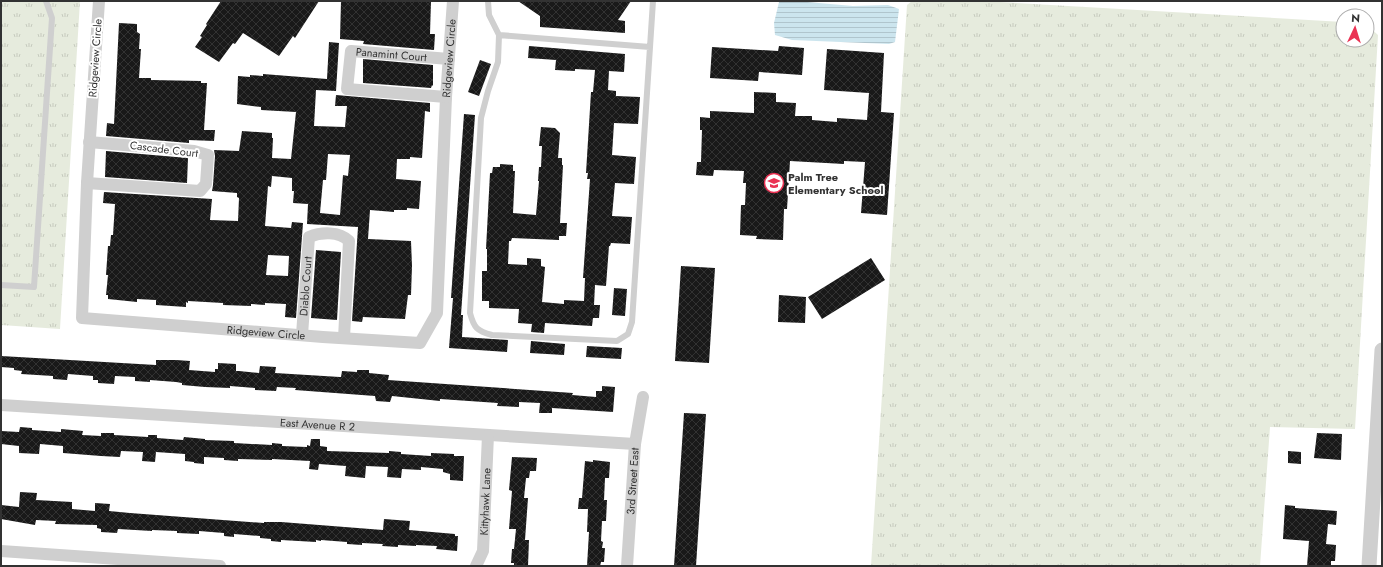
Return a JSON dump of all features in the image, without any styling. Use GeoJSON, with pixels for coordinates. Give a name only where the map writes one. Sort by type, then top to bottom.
{"type":"FeatureCollection","features":[{"type":"Feature","properties":{"kind":"street","name":"Ridgeview Circle"},"geometry":{"type":"LineString","coordinates":[[99,1],[89,142],[82,318],[420,343],[437,313],[446,97],[453,1]]}},
{"type":"Feature","properties":{"kind":"street","name":"Panamint Court"},"geometry":{"type":"LineString","coordinates":[[446,97],[347,89],[350,51],[449,59]]}},
{"type":"Feature","properties":{"kind":"street","name":"Cascade Court"},"geometry":{"type":"LineString","coordinates":[[87,183],[200,191],[206,184],[208,155],[194,151],[89,142]]}},
{"type":"Feature","properties":{"kind":"street","name":"Diablo Court"},"geometry":{"type":"LineString","coordinates":[[302,335],[309,237],[316,234],[332,234],[345,237],[349,241],[344,338]]}},
{"type":"Feature","properties":{"kind":"street"},"geometry":{"type":"LineString","coordinates":[[1369,566],[1382,350]]}},
{"type":"Feature","properties":{"kind":"street","name":"3rd Street East"},"geometry":{"type":"LineString","coordinates":[[627,566],[635,444],[643,397]]}},
{"type":"Feature","properties":{"kind":"street","name":"East Avenue R 2"},"geometry":{"type":"LineString","coordinates":[[1,405],[635,444]]}},
{"type":"Feature","properties":{"kind":"street","name":"Kittyhawk Lane"},"geometry":{"type":"LineString","coordinates":[[476,566],[483,551],[488,435]]}},
{"type":"Feature","properties":{"kind":"street"},"geometry":{"type":"LineString","coordinates":[[1,551],[220,566]]}},
{"type":"Feature","properties":{"kind":"lane"},"geometry":{"type":"LineString","coordinates":[[1,285],[34,288],[52,18],[46,1]]}},
{"type":"Feature","properties":{"kind":"lane"},"geometry":{"type":"LineString","coordinates":[[488,1],[489,15],[499,35],[498,62],[480,118],[470,313],[473,325],[481,332],[492,334],[616,341],[628,334],[632,322],[653,1]]}},
{"type":"Feature","properties":{"kind":"lane"},"geometry":{"type":"LineString","coordinates":[[499,35],[650,47]]}},
{"type":"Feature","properties":{"kind":"green space"},"geometry":{"type":"Polygon","coordinates":[[[1,1],[80,1],[60,329],[1,325],[1,1]]]}},
{"type":"Feature","properties":{"kind":"green space"},"geometry":{"type":"Polygon","coordinates":[[[912,1],[982,1],[1335,22],[1335,48],[1375,48],[1375,32],[1378,35],[1355,429],[1270,427],[1260,566],[871,566],[907,5],[912,1]]]}},
{"type":"Feature","properties":{"kind":"water"},"geometry":{"type":"Polygon","coordinates":[[[779,2],[853,6],[888,5],[899,9],[895,42],[889,44],[792,40],[775,35],[774,23],[779,2]]]}},
{"type":"Feature","properties":{"kind":"building"},"geometry":{"type":"Polygon","coordinates":[[[221,1],[319,1],[295,38],[293,36],[279,56],[243,33],[235,44],[233,43],[219,62],[195,47],[202,37],[200,36],[207,25],[206,24],[221,1]]]}},
{"type":"Feature","properties":{"kind":"building"},"geometry":{"type":"Polygon","coordinates":[[[341,1],[431,1],[430,34],[435,34],[434,50],[363,44],[364,41],[340,39],[341,1]]]}},
{"type":"Feature","properties":{"kind":"building"},"geometry":{"type":"Polygon","coordinates":[[[518,1],[631,1],[618,20],[625,21],[625,33],[540,27],[540,16],[518,1]]]}},
{"type":"Feature","properties":{"kind":"building"},"geometry":{"type":"Polygon","coordinates":[[[119,23],[137,24],[137,32],[140,34],[139,49],[141,49],[139,78],[151,78],[151,80],[201,81],[201,83],[207,83],[204,130],[215,130],[214,141],[189,140],[189,143],[106,136],[107,123],[114,124],[119,23]]]}},
{"type":"Feature","properties":{"kind":"building"},"geometry":{"type":"Polygon","coordinates":[[[329,42],[339,43],[336,91],[316,90],[314,126],[345,127],[347,106],[335,106],[336,95],[430,103],[430,112],[425,111],[422,158],[410,157],[410,159],[397,159],[396,179],[421,181],[419,209],[407,208],[407,210],[394,210],[394,212],[370,210],[368,239],[411,241],[411,295],[408,295],[405,319],[363,317],[362,322],[352,321],[358,227],[307,224],[308,204],[293,203],[294,191],[292,191],[292,178],[272,176],[271,187],[268,186],[265,226],[291,228],[292,222],[303,223],[296,318],[285,317],[286,304],[265,303],[265,305],[251,304],[251,306],[223,305],[223,303],[188,301],[188,303],[186,302],[186,307],[156,305],[156,300],[137,299],[137,302],[108,299],[108,295],[106,295],[108,275],[106,275],[108,246],[110,246],[111,235],[113,235],[115,204],[103,203],[104,192],[212,199],[210,220],[238,221],[239,198],[237,197],[237,193],[212,191],[215,156],[214,150],[239,151],[242,131],[272,133],[272,158],[291,159],[296,112],[261,110],[261,107],[237,104],[238,76],[263,76],[263,74],[327,79],[329,42]],[[328,154],[326,180],[323,180],[320,213],[340,215],[343,175],[348,176],[350,155],[328,154]],[[268,255],[266,275],[288,276],[289,256],[268,255]]]}},
{"type":"Feature","properties":{"kind":"building"},"geometry":{"type":"Polygon","coordinates":[[[529,46],[625,54],[624,72],[609,71],[608,90],[616,91],[616,96],[640,97],[638,124],[614,123],[612,155],[636,157],[634,184],[615,183],[612,216],[632,217],[630,244],[611,243],[609,246],[606,286],[595,285],[594,305],[600,305],[599,318],[593,318],[592,326],[545,323],[544,333],[531,332],[532,324],[518,323],[519,309],[489,308],[489,301],[482,301],[482,271],[487,271],[486,249],[490,173],[492,173],[493,167],[500,167],[500,164],[513,165],[513,171],[515,171],[513,213],[536,215],[539,167],[541,167],[542,146],[539,146],[541,127],[555,128],[560,133],[558,158],[562,158],[563,165],[560,223],[567,223],[566,236],[559,236],[559,240],[512,238],[511,241],[509,241],[508,264],[527,265],[527,258],[541,259],[541,266],[545,267],[542,302],[564,304],[564,300],[584,301],[585,278],[583,278],[590,179],[587,179],[588,173],[586,173],[591,92],[593,92],[595,70],[555,70],[556,60],[528,58],[529,46]]]}},
{"type":"Feature","properties":{"kind":"building"},"geometry":{"type":"Polygon","coordinates":[[[779,46],[804,48],[802,75],[759,72],[758,81],[710,78],[712,47],[778,51],[779,46]]]}},
{"type":"Feature","properties":{"kind":"building"},"geometry":{"type":"Polygon","coordinates":[[[827,49],[884,53],[881,112],[894,113],[887,215],[861,213],[865,162],[844,161],[844,164],[790,161],[787,209],[784,209],[783,240],[756,239],[757,236],[740,235],[741,205],[745,205],[746,183],[743,183],[744,171],[714,170],[713,176],[696,175],[697,162],[701,162],[702,130],[700,130],[700,117],[710,118],[710,111],[754,113],[754,92],[776,93],[776,102],[796,103],[795,116],[812,116],[812,120],[837,122],[837,118],[867,120],[869,93],[824,90],[827,49]]]}},
{"type":"Feature","properties":{"kind":"building"},"geometry":{"type":"Polygon","coordinates":[[[363,59],[433,65],[433,86],[432,85],[431,88],[363,83],[363,59]]]}},
{"type":"Feature","properties":{"kind":"building"},"geometry":{"type":"Polygon","coordinates":[[[480,60],[491,64],[479,96],[468,92],[480,60]]]}},
{"type":"Feature","properties":{"kind":"building"},"geometry":{"type":"Polygon","coordinates":[[[464,114],[475,115],[461,315],[463,315],[462,337],[508,340],[507,352],[449,348],[453,298],[451,298],[464,114]]]}},
{"type":"Feature","properties":{"kind":"building"},"geometry":{"type":"Polygon","coordinates":[[[106,151],[188,158],[187,183],[105,177],[106,151]]]}},
{"type":"Feature","properties":{"kind":"building"},"geometry":{"type":"Polygon","coordinates":[[[316,250],[341,252],[337,320],[311,318],[316,250]]]}},
{"type":"Feature","properties":{"kind":"building"},"geometry":{"type":"Polygon","coordinates":[[[871,258],[885,280],[822,319],[808,297],[871,258]]]}},
{"type":"Feature","properties":{"kind":"building"},"geometry":{"type":"Polygon","coordinates":[[[681,266],[715,268],[709,363],[675,361],[681,266]]]}},
{"type":"Feature","properties":{"kind":"building"},"geometry":{"type":"Polygon","coordinates":[[[614,288],[627,289],[625,316],[612,315],[614,288]]]}},
{"type":"Feature","properties":{"kind":"building"},"geometry":{"type":"Polygon","coordinates":[[[779,295],[806,297],[805,323],[778,322],[779,295]]]}},
{"type":"Feature","properties":{"kind":"building"},"geometry":{"type":"Polygon","coordinates":[[[531,341],[565,344],[564,355],[530,353],[531,341]]]}},
{"type":"Feature","properties":{"kind":"building"},"geometry":{"type":"Polygon","coordinates":[[[587,346],[622,348],[621,359],[586,357],[587,346]]]}},
{"type":"Feature","properties":{"kind":"building"},"geometry":{"type":"Polygon","coordinates":[[[1,356],[156,365],[156,360],[176,360],[190,361],[189,370],[215,372],[215,369],[218,369],[218,363],[236,364],[236,371],[259,373],[260,366],[276,367],[275,373],[340,377],[342,371],[357,372],[357,370],[369,370],[369,373],[389,375],[388,380],[573,393],[572,395],[596,397],[596,391],[602,391],[602,386],[615,387],[613,412],[552,408],[552,413],[539,413],[540,403],[519,402],[519,407],[497,406],[498,403],[440,399],[440,401],[392,396],[390,402],[376,401],[375,396],[295,390],[296,388],[277,387],[276,391],[255,390],[255,388],[230,386],[230,388],[205,387],[182,385],[182,383],[176,382],[150,380],[150,382],[135,381],[135,377],[115,376],[114,384],[98,383],[98,380],[93,380],[93,376],[68,374],[67,380],[53,379],[53,376],[21,374],[22,371],[14,370],[14,368],[1,367],[1,356]]]}},
{"type":"Feature","properties":{"kind":"building"},"geometry":{"type":"Polygon","coordinates":[[[684,413],[706,414],[696,566],[674,566],[684,413]]]}},
{"type":"Feature","properties":{"kind":"building"},"geometry":{"type":"Polygon","coordinates":[[[20,427],[32,428],[32,430],[61,432],[61,429],[83,431],[82,435],[101,436],[101,433],[114,433],[114,435],[148,437],[148,435],[157,435],[157,438],[183,440],[184,437],[205,440],[234,441],[234,443],[272,445],[272,443],[282,444],[282,446],[307,447],[307,445],[310,446],[311,439],[320,439],[320,446],[327,447],[327,451],[389,453],[389,451],[401,452],[401,454],[431,456],[431,453],[454,454],[454,456],[464,456],[463,481],[450,480],[450,474],[443,472],[443,469],[421,467],[421,470],[402,469],[401,478],[387,477],[388,467],[366,466],[365,478],[345,476],[346,466],[319,464],[318,470],[309,469],[310,461],[238,459],[238,461],[224,460],[224,458],[204,457],[204,464],[185,461],[185,454],[156,452],[155,462],[142,461],[143,452],[121,451],[120,457],[101,456],[63,453],[63,446],[40,444],[39,454],[19,453],[19,446],[1,444],[1,431],[19,432],[20,427]]]}},
{"type":"Feature","properties":{"kind":"building"},"geometry":{"type":"Polygon","coordinates":[[[1317,433],[1342,434],[1341,460],[1314,458],[1317,433]]]}},
{"type":"Feature","properties":{"kind":"building"},"geometry":{"type":"Polygon","coordinates":[[[1288,451],[1301,452],[1301,464],[1288,463],[1288,451]]]}},
{"type":"Feature","properties":{"kind":"building"},"geometry":{"type":"Polygon","coordinates":[[[512,457],[537,458],[536,471],[530,471],[529,478],[526,478],[524,498],[528,498],[525,540],[529,540],[528,566],[514,566],[514,563],[511,563],[516,529],[509,529],[512,491],[509,490],[512,457]]]}},
{"type":"Feature","properties":{"kind":"building"},"geometry":{"type":"Polygon","coordinates":[[[593,460],[610,462],[609,478],[605,478],[604,500],[607,500],[606,521],[602,521],[601,541],[603,542],[602,548],[605,548],[604,562],[601,562],[600,566],[587,566],[589,532],[587,532],[588,509],[578,509],[579,498],[582,498],[585,461],[593,462],[593,460]]]}},
{"type":"Feature","properties":{"kind":"building"},"geometry":{"type":"Polygon","coordinates":[[[20,492],[37,493],[36,500],[72,502],[72,509],[95,511],[95,503],[110,504],[109,511],[130,513],[383,530],[384,519],[410,521],[409,530],[455,534],[455,536],[458,536],[457,551],[436,549],[437,546],[398,545],[398,547],[382,546],[383,544],[347,544],[347,542],[321,540],[316,540],[316,542],[281,540],[281,542],[260,538],[260,536],[234,534],[234,537],[224,536],[224,533],[199,531],[199,534],[177,533],[177,531],[118,529],[117,533],[101,532],[101,529],[97,528],[97,525],[55,524],[56,521],[36,520],[35,525],[1,519],[1,505],[19,507],[20,492]]]}},
{"type":"Feature","properties":{"kind":"building"},"geometry":{"type":"Polygon","coordinates":[[[1285,505],[1295,506],[1295,508],[1337,511],[1336,525],[1328,524],[1326,544],[1336,545],[1335,561],[1331,561],[1331,566],[1307,566],[1309,541],[1283,539],[1285,505]]]}},
{"type":"Feature","properties":{"kind":"place","name":"Palm Tree Elementary School"},"geometry":{"type":"Point","coordinates":[774,183]}}]}
